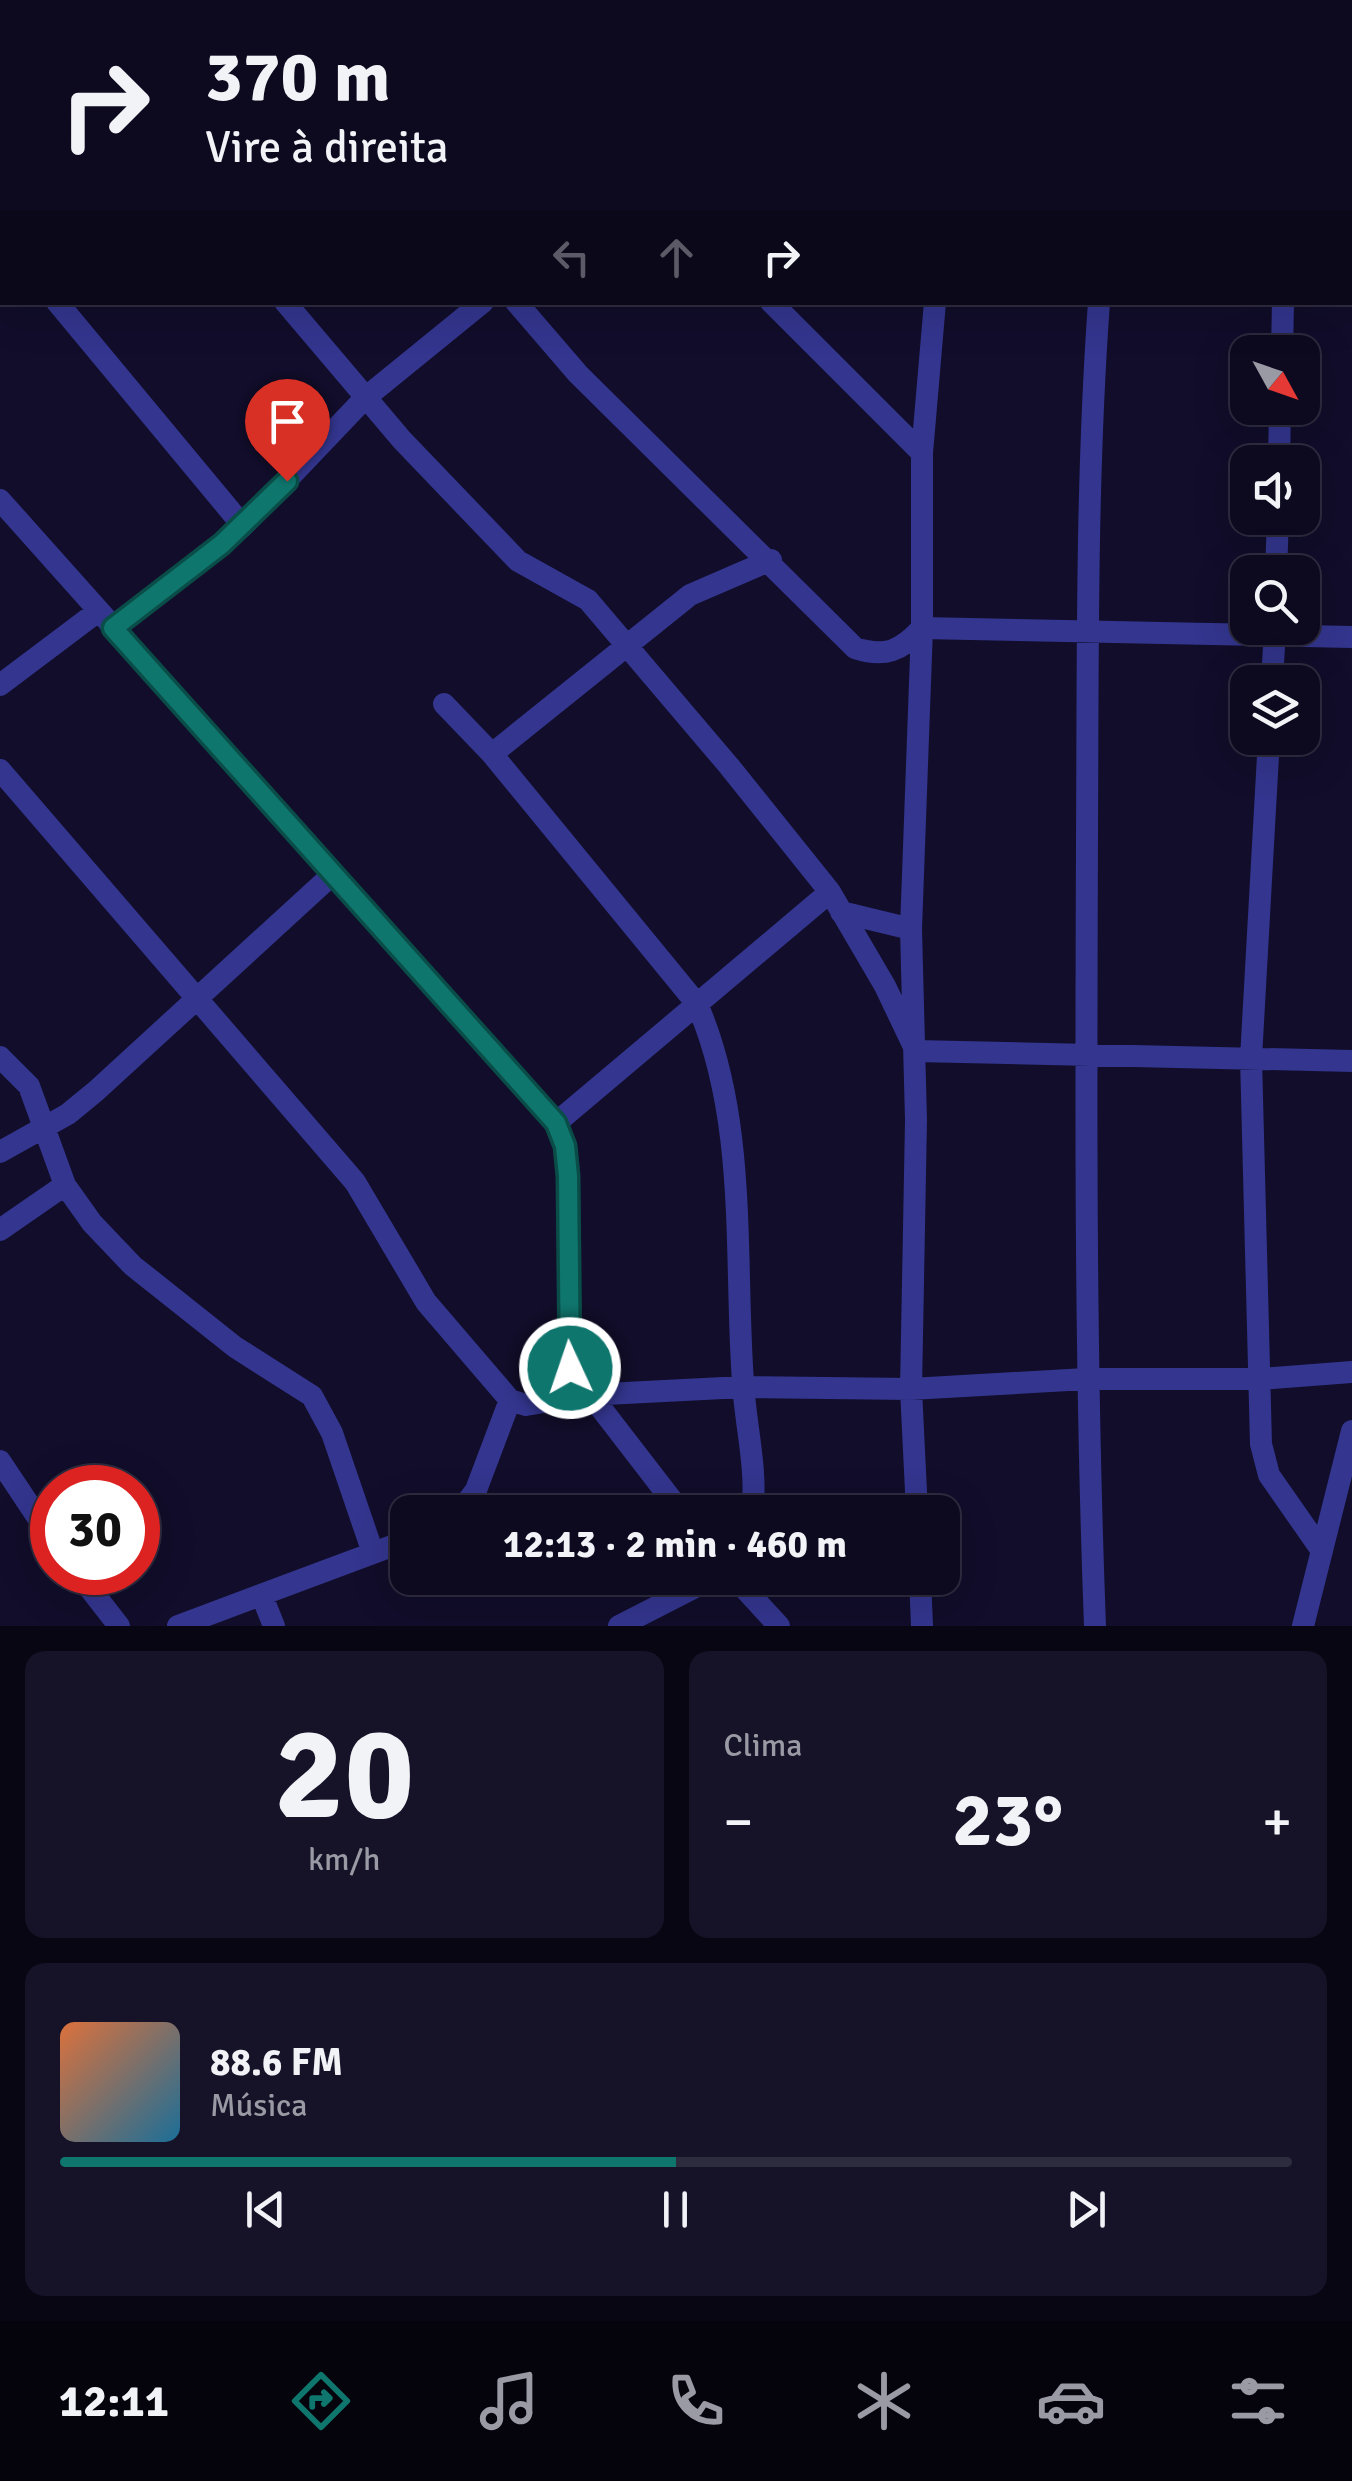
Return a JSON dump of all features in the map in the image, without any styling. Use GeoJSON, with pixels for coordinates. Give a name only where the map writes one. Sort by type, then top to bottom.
{"type":"FeatureCollection","features":[{"type":"Feature","properties":{"kind":"street"},"geometry":{"type":"LineString","coordinates":[[58,305],[242,526]]}},
{"type":"Feature","properties":{"kind":"street"},"geometry":{"type":"LineString","coordinates":[[288,305],[365,398],[518,560],[588,600],[835,902],[916,1051]]}},
{"type":"Feature","properties":{"kind":"street"},"geometry":{"type":"LineString","coordinates":[[0,685],[105,620],[242,526],[365,398],[479,305]]}},
{"type":"Feature","properties":{"kind":"street"},"geometry":{"type":"LineString","coordinates":[[519,305],[578,374],[855,648],[875,655],[892,653],[922,628],[1230,630]]}},
{"type":"Feature","properties":{"kind":"street"},"geometry":{"type":"LineString","coordinates":[[774,305],[922,453]]}},
{"type":"Feature","properties":{"kind":"street"},"geometry":{"type":"LineString","coordinates":[[916,1495],[911,1389],[916,1051],[911,929],[922,628],[922,453],[935,305]]}},
{"type":"Feature","properties":{"kind":"street"},"geometry":{"type":"LineString","coordinates":[[1096,1626],[1086,1379],[1086,1053],[1090,468],[1100,305]]}},
{"type":"Feature","properties":{"kind":"street"},"geometry":{"type":"LineString","coordinates":[[1282,335],[1283,305]]}},
{"type":"Feature","properties":{"kind":"street"},"geometry":{"type":"LineString","coordinates":[[0,500],[556,1123],[565,1146],[568,1176],[567,1354],[574,1379],[667,1495]]}},
{"type":"Feature","properties":{"kind":"street"},"geometry":{"type":"LineString","coordinates":[[492,754],[690,596],[770,560]]}},
{"type":"Feature","properties":{"kind":"street"},"geometry":{"type":"LineString","coordinates":[[1320,634],[1352,637]]}},
{"type":"Feature","properties":{"kind":"street"},"geometry":{"type":"LineString","coordinates":[[444,704],[492,754],[696,1004],[723,1084],[734,1160],[751,1495]]}},
{"type":"Feature","properties":{"kind":"street"},"geometry":{"type":"LineString","coordinates":[[1268,755],[1251,1058],[1261,1444],[1269,1475],[1322,1552]]}},
{"type":"Feature","properties":{"kind":"street"},"geometry":{"type":"LineString","coordinates":[[0,770],[355,1182],[426,1302],[510,1400],[526,1405],[586,1395],[743,1387],[911,1389],[1086,1379],[1258,1379],[1352,1372]]}},
{"type":"Feature","properties":{"kind":"street"},"geometry":{"type":"LineString","coordinates":[[0,1152],[46,1128],[96,1091],[333,874]]}},
{"type":"Feature","properties":{"kind":"street"},"geometry":{"type":"LineString","coordinates":[[835,902],[911,929]]}},
{"type":"Feature","properties":{"kind":"street"},"geometry":{"type":"LineString","coordinates":[[556,1123],[696,1004],[835,902]]}},
{"type":"Feature","properties":{"kind":"street"},"geometry":{"type":"LineString","coordinates":[[916,1051],[1352,1062]]}},
{"type":"Feature","properties":{"kind":"street"},"geometry":{"type":"LineString","coordinates":[[0,1057],[29,1086],[65,1185],[92,1223],[134,1266],[235,1347],[312,1396],[332,1433],[373,1553]]}},
{"type":"Feature","properties":{"kind":"street"},"geometry":{"type":"LineString","coordinates":[[0,1230],[65,1185]]}},
{"type":"Feature","properties":{"kind":"street"},"geometry":{"type":"LineString","coordinates":[[472,1495],[510,1400]]}},
{"type":"Feature","properties":{"kind":"street"},"geometry":{"type":"LineString","coordinates":[[1303,1626],[1352,1431]]}},
{"type":"Feature","properties":{"kind":"street"},"geometry":{"type":"LineString","coordinates":[[0,1461],[30,1506]]}},
{"type":"Feature","properties":{"kind":"street"},"geometry":{"type":"LineString","coordinates":[[178,1626],[390,1547]]}},
{"type":"Feature","properties":{"kind":"street"},"geometry":{"type":"LineString","coordinates":[[95,1595],[120,1626]]}},
{"type":"Feature","properties":{"kind":"street"},"geometry":{"type":"LineString","coordinates":[[619,1626],[680,1595]]}},
{"type":"Feature","properties":{"kind":"street"},"geometry":{"type":"LineString","coordinates":[[751,1595],[780,1626]]}},
{"type":"Feature","properties":{"kind":"street"},"geometry":{"type":"LineString","coordinates":[[921,1595],[922,1626]]}},
{"type":"Feature","properties":{"kind":"street"},"geometry":{"type":"LineString","coordinates":[[262,1596],[274,1626]]}},
{"type":"Feature","properties":{"kind":"route"},"geometry":{"type":"LineString","coordinates":[[287,481],[222,544],[113,628],[556,1123],[565,1146],[568,1176],[566,1282],[570,1368]]}}]}
